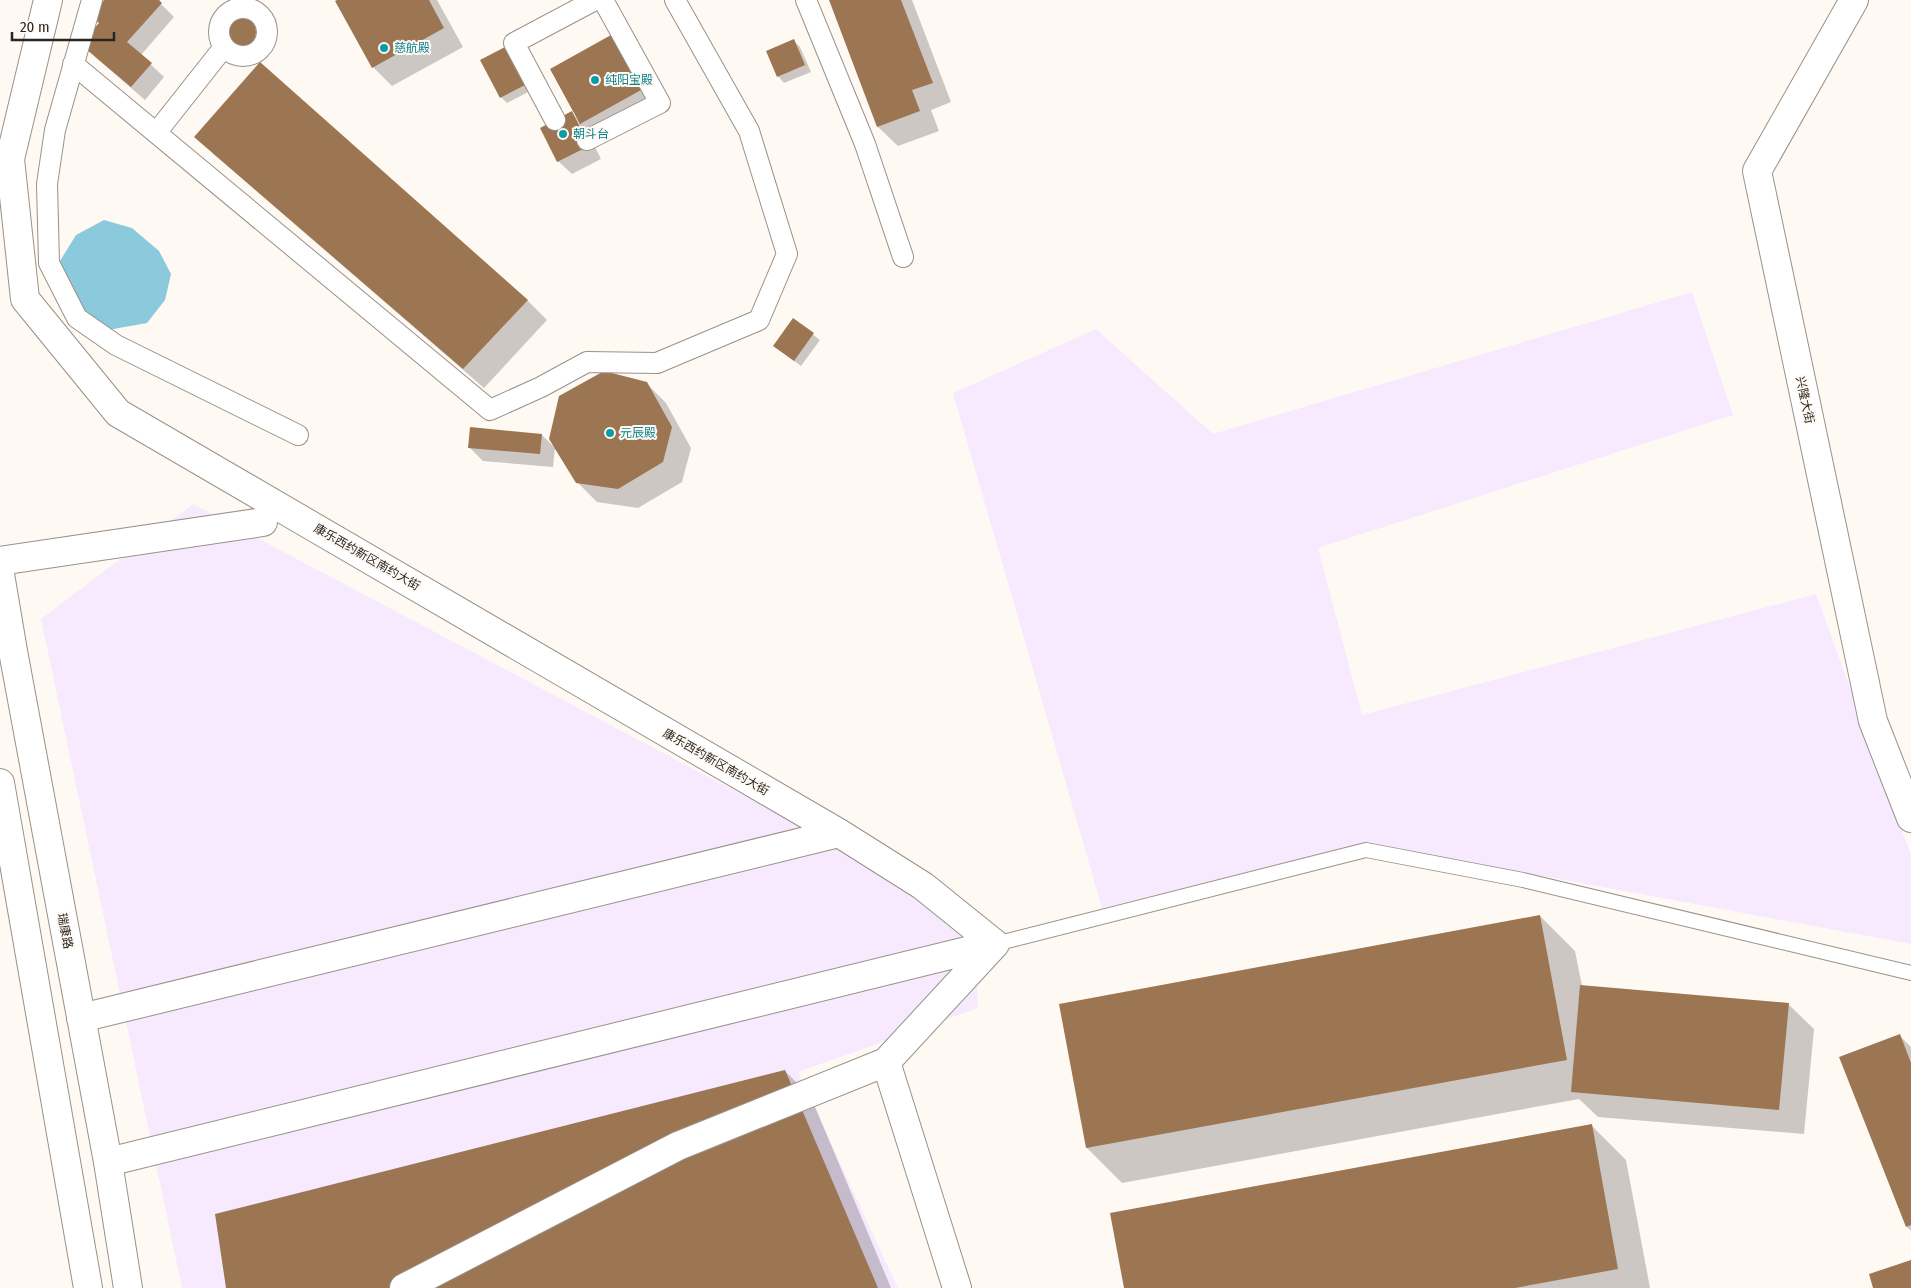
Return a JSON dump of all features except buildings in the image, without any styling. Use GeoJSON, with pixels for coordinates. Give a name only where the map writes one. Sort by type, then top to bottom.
{"type":"FeatureCollection","features":[{"type":"Feature","properties":{"kind":"street","name":"康乐西约新区南约大街"},"geometry":{"type":"LineString","coordinates":[[48,0],[10,159],[25,299],[118,413],[839,834],[923,886],[995,944]]}},
{"type":"Feature","properties":{"kind":"street"},"geometry":{"type":"LineString","coordinates":[[92,0],[56,130],[46,184],[49,263],[78,318],[116,345],[298,435]]}},
{"type":"Feature","properties":{"kind":"street"},"geometry":{"type":"LineString","coordinates":[[555,120],[514,43],[595,0]]}},
{"type":"Feature","properties":{"kind":"street"},"geometry":{"type":"LineString","coordinates":[[587,140],[660,103],[603,0]]}},
{"type":"Feature","properties":{"kind":"street"},"geometry":{"type":"LineString","coordinates":[[73,64],[490,410],[541,387],[587,362],[657,363],[759,320],[788,254],[749,131],[675,0]]}},
{"type":"Feature","properties":{"kind":"street"},"geometry":{"type":"LineString","coordinates":[[806,0],[865,144],[904,257]]}},
{"type":"Feature","properties":{"kind":"street","name":"兴隆大街"},"geometry":{"type":"LineString","coordinates":[[1854,0],[1756,171],[1873,721],[1911,818]]}},
{"type":"Feature","properties":{"kind":"street"},"geometry":{"type":"LineString","coordinates":[[234,4],[259,15],[264,21],[267,36],[259,50],[245,56],[237,55],[224,47],[219,32],[220,24],[234,4]]}},
{"type":"Feature","properties":{"kind":"street"},"geometry":{"type":"LineString","coordinates":[[156,133],[224,47]]}},
{"type":"Feature","properties":{"kind":"street"},"geometry":{"type":"LineString","coordinates":[[0,561],[263,522]]}},
{"type":"Feature","properties":{"kind":"street","name":"瑞康路"},"geometry":{"type":"LineString","coordinates":[[0,574],[108,1162],[128,1288]]}},
{"type":"Feature","properties":{"kind":"street"},"geometry":{"type":"LineString","coordinates":[[0,783],[88,1288]]}},
{"type":"Feature","properties":{"kind":"street"},"geometry":{"type":"LineString","coordinates":[[82,1018],[839,834]]}},
{"type":"Feature","properties":{"kind":"street"},"geometry":{"type":"LineString","coordinates":[[404,1288],[678,1146],[886,1062],[995,944]]}},
{"type":"Feature","properties":{"kind":"street"},"geometry":{"type":"LineString","coordinates":[[108,1162],[995,944]]}},
{"type":"Feature","properties":{"kind":"street"},"geometry":{"type":"LineString","coordinates":[[886,1062],[957,1288]]}},
{"type":"Feature","properties":{"kind":"lane"},"geometry":{"type":"LineString","coordinates":[[995,944],[1366,850],[1523,880],[1911,974]]}},
{"type":"Feature","properties":{"kind":"shaded area"},"geometry":{"type":"Polygon","coordinates":[[[1692,292],[1733,415],[1318,548],[1362,715],[1816,594],[1911,856],[1911,944],[1365,843],[1102,908],[953,393],[1096,329],[1213,434],[1692,292]]]}},
{"type":"Feature","properties":{"kind":"shaded area"},"geometry":{"type":"Polygon","coordinates":[[[193,504],[973,917],[978,1008],[798,1072],[898,1288],[182,1288],[41,619],[193,504]]]}},
{"type":"Feature","properties":{"kind":"water"},"geometry":{"type":"Polygon","coordinates":[[[104,220],[132,228],[159,251],[171,274],[165,300],[147,323],[108,330],[85,317],[66,283],[60,261],[76,235],[104,220]]]}},
{"type":"Feature","properties":{"kind":"place","name":"慈航殿"},"geometry":{"type":"Point","coordinates":[384,48]}},
{"type":"Feature","properties":{"kind":"place","name":"纯阳宝殿"},"geometry":{"type":"Point","coordinates":[595,80]}},
{"type":"Feature","properties":{"kind":"place","name":"朝斗台"},"geometry":{"type":"Point","coordinates":[563,134]}},
{"type":"Feature","properties":{"kind":"place","name":"元辰殿"},"geometry":{"type":"Point","coordinates":[610,433]}}]}
